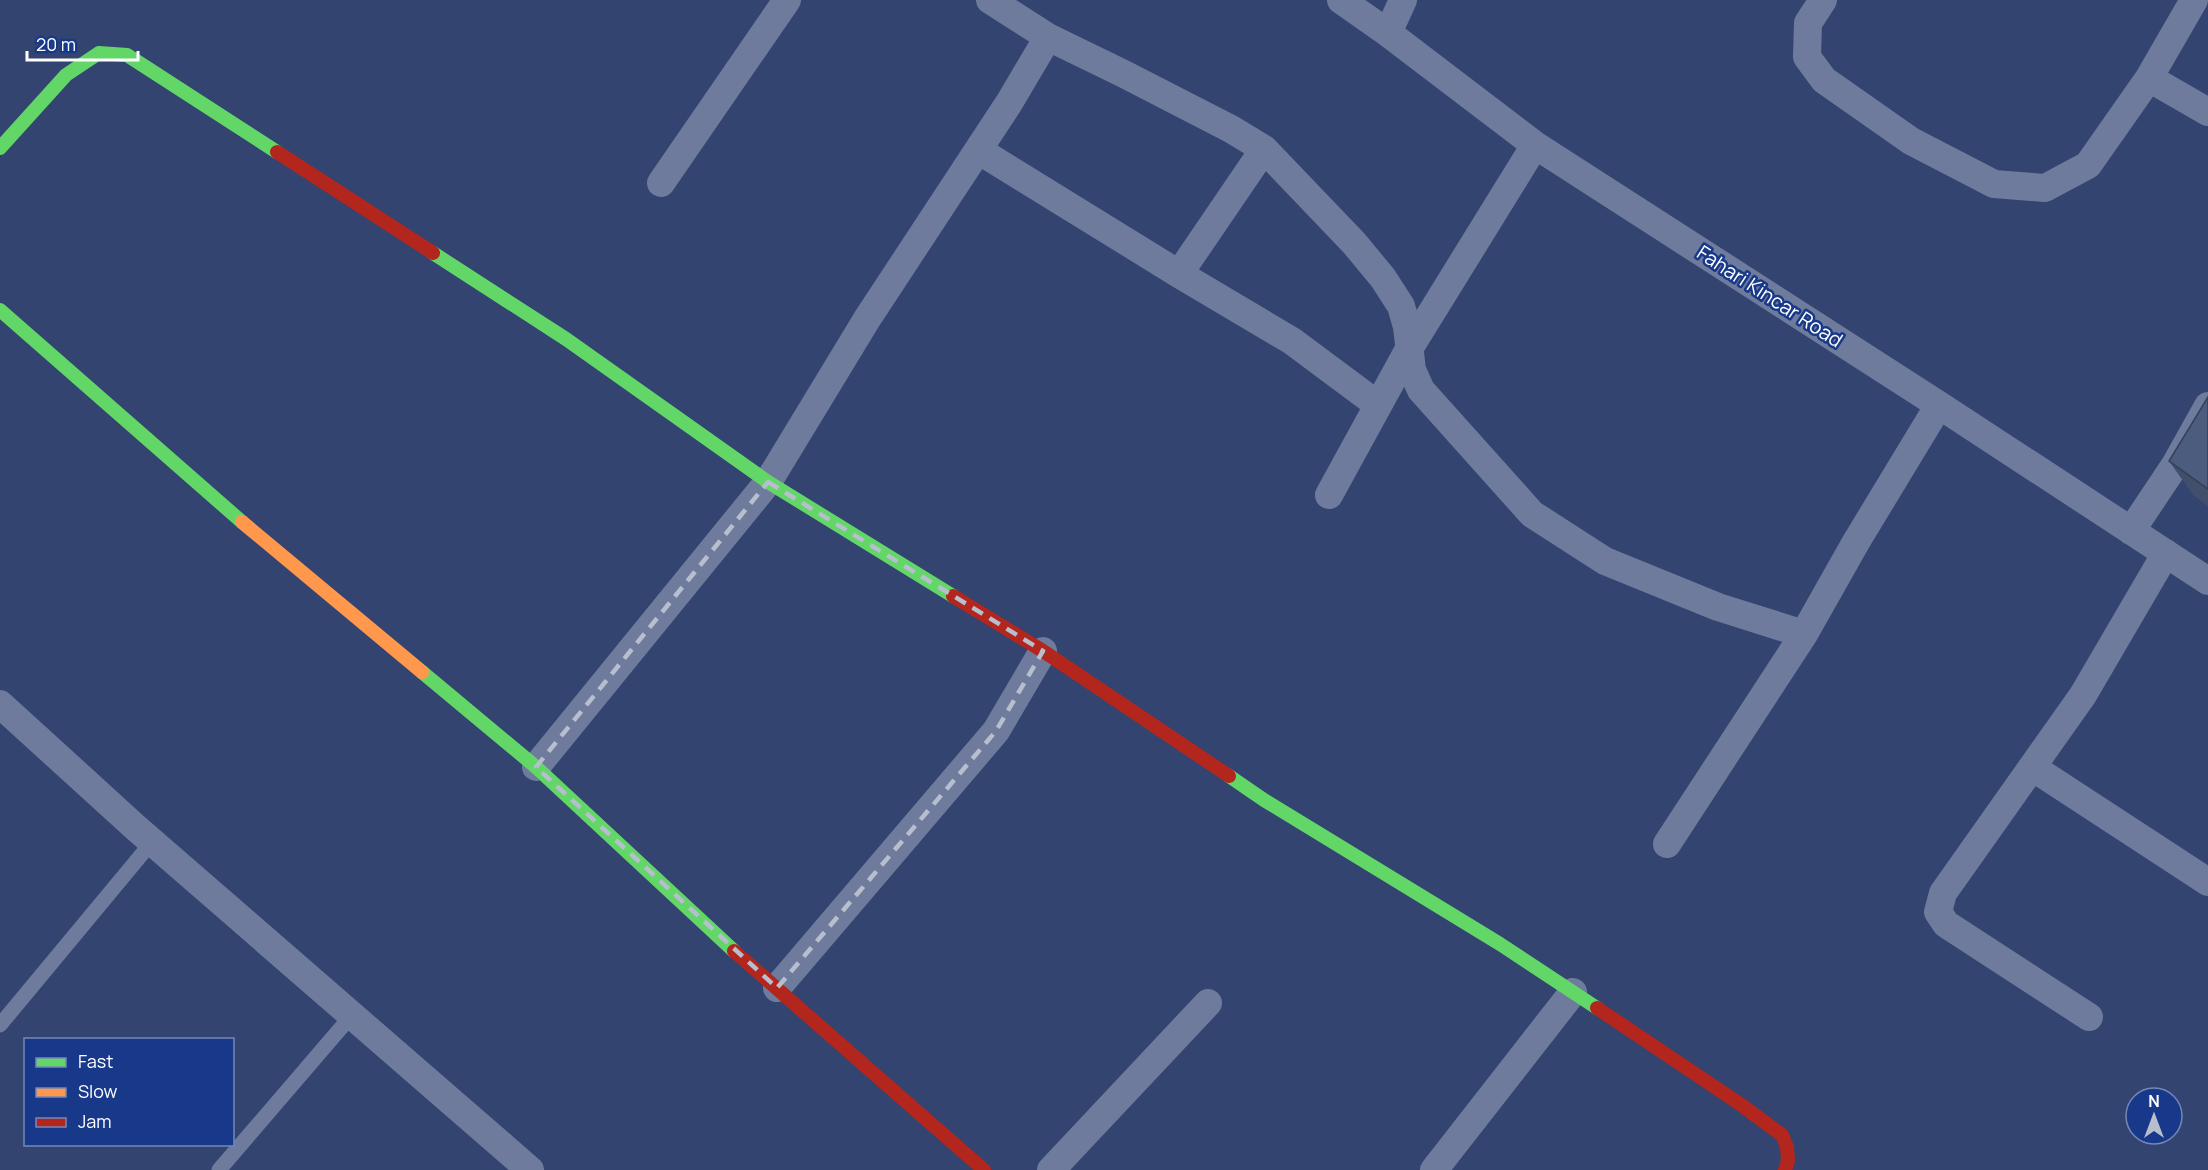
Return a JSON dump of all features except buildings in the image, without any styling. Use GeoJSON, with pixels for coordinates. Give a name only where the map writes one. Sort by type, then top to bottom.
{"type":"FeatureCollection","features":[{"type":"Feature","properties":{"kind":"street"},"geometry":{"type":"LineString","coordinates":[[661,183],[787,0]]}},
{"type":"Feature","properties":{"kind":"street"},"geometry":{"type":"LineString","coordinates":[[990,0],[1047,37],[1199,112],[1264,149],[1354,243],[1383,278],[1401,306],[1407,327],[1412,370],[1421,390],[1532,514],[1605,561],[1718,607],[1803,634]]}},
{"type":"Feature","properties":{"kind":"street","name":"Fahari Kincar Road"},"geometry":{"type":"LineString","coordinates":[[1341,0],[1535,145],[1940,405],[2208,581]]}},
{"type":"Feature","properties":{"kind":"street"},"geometry":{"type":"LineString","coordinates":[[1388,33],[1403,0]]}},
{"type":"Feature","properties":{"kind":"street"},"geometry":{"type":"LineString","coordinates":[[1823,0],[1808,23],[1807,57],[1824,80],[1911,141],[1994,184],[2045,188],[2088,165],[2149,78],[2194,0]]}},
{"type":"Feature","properties":{"kind":"street"},"geometry":{"type":"LineString","coordinates":[[536,767],[768,482],[867,319],[1009,103],[1047,37]]}},
{"type":"Feature","properties":{"kind":"street"},"geometry":{"type":"LineString","coordinates":[[0,148],[66,75],[99,53],[127,55],[566,339],[768,482],[1043,651],[1264,800],[1500,944],[1740,1104],[1782,1135],[1787,1148],[1788,1161],[1785,1170]]}},
{"type":"Feature","properties":{"kind":"street"},"geometry":{"type":"LineString","coordinates":[[2149,78],[2208,112]]}},
{"type":"Feature","properties":{"kind":"street"},"geometry":{"type":"LineString","coordinates":[[1329,495],[1409,349],[1535,145]]}},
{"type":"Feature","properties":{"kind":"street"},"geometry":{"type":"LineString","coordinates":[[1179,274],[1264,149]]}},
{"type":"Feature","properties":{"kind":"street"},"geometry":{"type":"LineString","coordinates":[[978,150],[1292,341],[1378,405]]}},
{"type":"Feature","properties":{"kind":"street"},"geometry":{"type":"LineString","coordinates":[[0,310],[238,519],[536,767],[777,988],[984,1170]]}},
{"type":"Feature","properties":{"kind":"street"},"geometry":{"type":"LineString","coordinates":[[1667,844],[1803,634],[1940,405]]}},
{"type":"Feature","properties":{"kind":"street"},"geometry":{"type":"LineString","coordinates":[[2131,531],[2175,465],[2208,406]]}},
{"type":"Feature","properties":{"kind":"street"},"geometry":{"type":"LineString","coordinates":[[2089,1017],[1946,924],[1938,912],[1943,892],[2083,695],[2166,553]]}},
{"type":"Feature","properties":{"kind":"street"},"geometry":{"type":"LineString","coordinates":[[777,988],[996,731],[1043,651]]}},
{"type":"Feature","properties":{"kind":"street"},"geometry":{"type":"LineString","coordinates":[[0,704],[153,842],[530,1170]]}},
{"type":"Feature","properties":{"kind":"street"},"geometry":{"type":"LineString","coordinates":[[2032,767],[2208,882]]}},
{"type":"Feature","properties":{"kind":"street"},"geometry":{"type":"LineString","coordinates":[[1434,1170],[1573,992]]}},
{"type":"Feature","properties":{"kind":"street"},"geometry":{"type":"LineString","coordinates":[[1050,1170],[1208,1003]]}},
{"type":"Feature","properties":{"kind":"lane"},"geometry":{"type":"LineString","coordinates":[[0,1025],[153,842]]}},
{"type":"Feature","properties":{"kind":"lane"},"geometry":{"type":"LineString","coordinates":[[219,1170],[352,1015]]}},
{"type":"Feature","properties":{"kind":"highlighted area"},"geometry":{"type":"Polygon","coordinates":[[[768,482],[1043,651],[996,731],[777,988],[536,767],[768,482]]]}},
{"type":"Feature","properties":{"kind":"traffic: fast"},"geometry":{"type":"LineString","coordinates":[[0,148],[66,75],[99,53],[127,55],[277,152]]}},
{"type":"Feature","properties":{"kind":"traffic: fast"},"geometry":{"type":"LineString","coordinates":[[433,253],[566,339],[768,482],[953,596]]}},
{"type":"Feature","properties":{"kind":"traffic: fast"},"geometry":{"type":"LineString","coordinates":[[0,310],[242,522]]}},
{"type":"Feature","properties":{"kind":"traffic: fast"},"geometry":{"type":"LineString","coordinates":[[422,672],[536,767],[734,951]]}},
{"type":"Feature","properties":{"kind":"traffic: fast"},"geometry":{"type":"LineString","coordinates":[[1229,776],[1264,800],[1500,944],[1597,1008]]}},
{"type":"Feature","properties":{"kind":"traffic: slow"},"geometry":{"type":"LineString","coordinates":[[242,522],[422,672]]}},
{"type":"Feature","properties":{"kind":"traffic: jam"},"geometry":{"type":"LineString","coordinates":[[277,152],[433,253]]}},
{"type":"Feature","properties":{"kind":"traffic: jam"},"geometry":{"type":"LineString","coordinates":[[953,596],[1043,651],[1229,776]]}},
{"type":"Feature","properties":{"kind":"traffic: jam"},"geometry":{"type":"LineString","coordinates":[[734,951],[984,1170]]}},
{"type":"Feature","properties":{"kind":"traffic: jam"},"geometry":{"type":"LineString","coordinates":[[1597,1008],[1782,1135],[1787,1147],[1788,1161],[1785,1170]]}}]}
